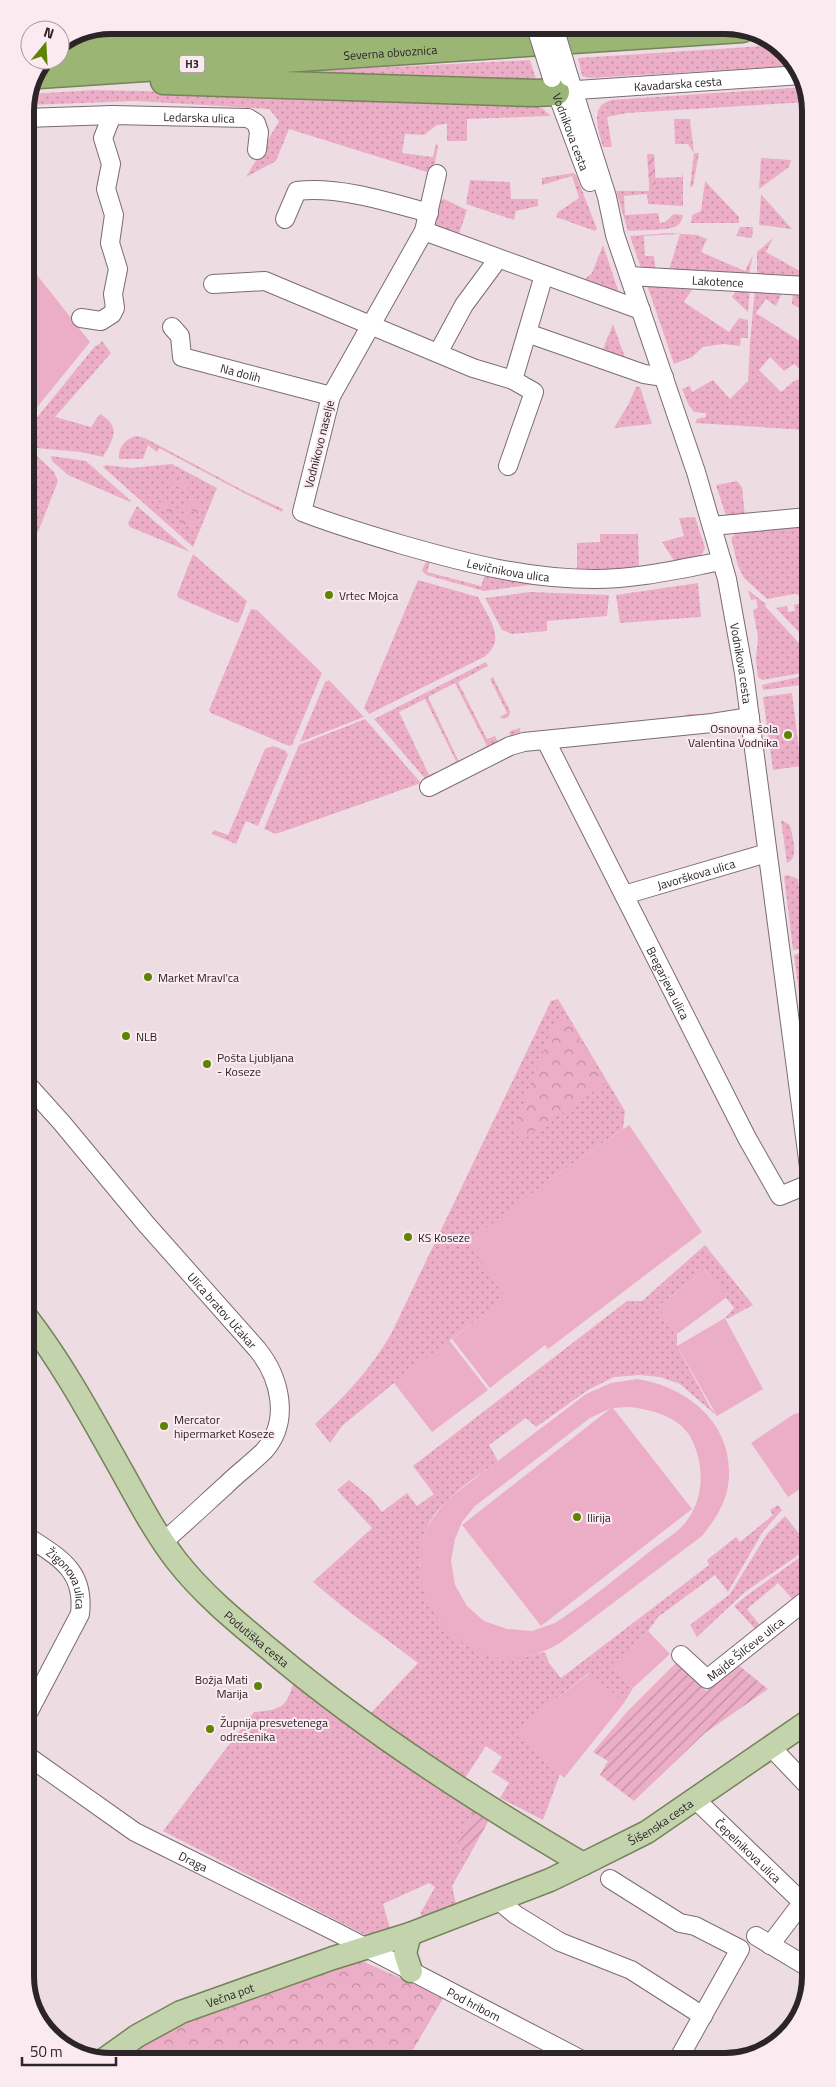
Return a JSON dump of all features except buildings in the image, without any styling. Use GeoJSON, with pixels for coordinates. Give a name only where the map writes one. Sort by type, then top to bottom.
{"type":"FeatureCollection","features":[{"type":"Feature","properties":{"kind":"highway","name":"Severna obvoznica"},"geometry":{"type":"LineString","coordinates":[[70,52],[372,34]]}},
{"type":"Feature","properties":{"kind":"highway","name":"Severna obvoznica"},"geometry":{"type":"LineString","coordinates":[[43,75],[680,34]]}},
{"type":"Feature","properties":{"kind":"highway"},"geometry":{"type":"LineString","coordinates":[[40,81],[160,81],[526,93],[562,84]]}},
{"type":"Feature","properties":{"kind":"main road","name":"Podutiška cesta"},"geometry":{"type":"LineString","coordinates":[[34,1327],[44,1340],[163,1542],[176,1560],[213,1602],[307,1680],[410,1755],[583,1864]]}},
{"type":"Feature","properties":{"kind":"main road","name":"Šišenska cesta"},"geometry":{"type":"LineString","coordinates":[[367,1948],[410,1934],[498,1900],[583,1864],[647,1832],[802,1726]]}},
{"type":"Feature","properties":{"kind":"main road"},"geometry":{"type":"LineString","coordinates":[[410,1934],[405,1953],[411,1972]]}},
{"type":"Feature","properties":{"kind":"main road","name":"Večna pot"},"geometry":{"type":"LineString","coordinates":[[113,2053],[137,2036],[181,2012],[333,1958],[367,1948]]}},
{"type":"Feature","properties":{"kind":"street","name":"Vodnikova cesta"},"geometry":{"type":"LineString","coordinates":[[539,34],[562,84],[598,202],[615,235],[664,377],[722,560],[738,638],[750,717],[802,1115]]}},
{"type":"Feature","properties":{"kind":"street","name":"Vodnikova cesta"},"geometry":{"type":"LineString","coordinates":[[555,34],[562,84]]}},
{"type":"Feature","properties":{"kind":"street","name":"Kavadarska cesta"},"geometry":{"type":"LineString","coordinates":[[562,84],[794,76]]}},
{"type":"Feature","properties":{"kind":"street","name":"Ledarska ulica"},"geometry":{"type":"LineString","coordinates":[[34,118],[112,115],[248,118],[256,123],[259,132],[257,150]]}},
{"type":"Feature","properties":{"kind":"street"},"geometry":{"type":"LineString","coordinates":[[81,318],[101,321],[110,316],[115,308],[113,290],[118,269],[110,243],[114,215],[106,189],[111,164],[103,138],[112,115]]}},
{"type":"Feature","properties":{"kind":"street","name":"Vodnikovo naselje"},"geometry":{"type":"LineString","coordinates":[[302,512],[330,396],[424,231],[437,174]]}},
{"type":"Feature","properties":{"kind":"street"},"geometry":{"type":"LineString","coordinates":[[285,219],[297,191],[307,190],[361,195],[429,213]]}},
{"type":"Feature","properties":{"kind":"street"},"geometry":{"type":"LineString","coordinates":[[424,231],[641,310]]}},
{"type":"Feature","properties":{"kind":"street"},"geometry":{"type":"LineString","coordinates":[[438,353],[464,306],[498,259]]}},
{"type":"Feature","properties":{"kind":"street"},"geometry":{"type":"LineString","coordinates":[[513,380],[544,275]]}},
{"type":"Feature","properties":{"kind":"street","name":"Lakotence"},"geometry":{"type":"LineString","coordinates":[[629,276],[802,286]]}},
{"type":"Feature","properties":{"kind":"street"},"geometry":{"type":"LineString","coordinates":[[213,284],[265,281],[473,368],[513,380],[534,392],[508,466]]}},
{"type":"Feature","properties":{"kind":"street","name":"Na dolih"},"geometry":{"type":"LineString","coordinates":[[172,327],[180,336],[182,357],[330,396]]}},
{"type":"Feature","properties":{"kind":"street"},"geometry":{"type":"LineString","coordinates":[[527,334],[644,374],[664,377]]}},
{"type":"Feature","properties":{"kind":"street","name":"Levičnikova ulica"},"geometry":{"type":"LineString","coordinates":[[302,512],[341,526],[488,568],[530,575],[560,578],[616,578],[674,571],[722,560]]}},
{"type":"Feature","properties":{"kind":"street"},"geometry":{"type":"LineString","coordinates":[[712,526],[802,518]]}},
{"type":"Feature","properties":{"kind":"street"},"geometry":{"type":"LineString","coordinates":[[429,787],[510,746],[524,742],[712,723],[750,717]]}},
{"type":"Feature","properties":{"kind":"street","name":"Bregarjeva ulica"},"geometry":{"type":"LineString","coordinates":[[546,741],[747,1138],[780,1196],[802,1187]]}},
{"type":"Feature","properties":{"kind":"street","name":"Javorškova ulica"},"geometry":{"type":"LineString","coordinates":[[624,895],[767,853]]}},
{"type":"Feature","properties":{"kind":"street","name":"Ulica bratov Učakar"},"geometry":{"type":"LineString","coordinates":[[34,1092],[262,1356],[274,1375],[280,1405],[277,1425],[264,1450],[163,1542]]}},
{"type":"Feature","properties":{"kind":"street","name":"Žigonova ulica"},"geometry":{"type":"LineString","coordinates":[[34,1541],[64,1562],[75,1577],[81,1591],[82,1601],[80,1614],[34,1701]]}},
{"type":"Feature","properties":{"kind":"street","name":"Majde Šilčeve ulica"},"geometry":{"type":"LineString","coordinates":[[681,1655],[707,1680],[802,1603]]}},
{"type":"Feature","properties":{"kind":"street"},"geometry":{"type":"LineString","coordinates":[[771,1747],[802,1780]]}},
{"type":"Feature","properties":{"kind":"street","name":"Draga"},"geometry":{"type":"LineString","coordinates":[[34,1761],[135,1832],[367,1948]]}},
{"type":"Feature","properties":{"kind":"street","name":"Čepelnikova ulica"},"geometry":{"type":"LineString","coordinates":[[695,1799],[802,1893]]}},
{"type":"Feature","properties":{"kind":"street"},"geometry":{"type":"LineString","coordinates":[[610,1879],[680,1923],[695,1926],[740,1949],[703,2016],[685,2053]]}},
{"type":"Feature","properties":{"kind":"street"},"geometry":{"type":"LineString","coordinates":[[498,1900],[516,1915],[560,1942],[631,1970],[703,2016]]}},
{"type":"Feature","properties":{"kind":"street"},"geometry":{"type":"LineString","coordinates":[[802,1901],[763,1940],[802,1964]]}},
{"type":"Feature","properties":{"kind":"street","name":"Pod hribom"},"geometry":{"type":"LineString","coordinates":[[367,1948],[568,2053]]}},
{"type":"Feature","properties":{"kind":"green space"},"geometry":{"type":"Polygon","coordinates":[[[766,46],[780,56],[788,66],[590,78],[582,76],[578,58],[766,46]]]}},
{"type":"Feature","properties":{"kind":"green space"},"geometry":{"type":"Polygon","coordinates":[[[530,60],[536,79],[515,81],[254,74],[530,60]]]}},
{"type":"Feature","properties":{"kind":"green space"},"geometry":{"type":"Polygon","coordinates":[[[798,88],[802,102],[627,113],[607,117],[612,147],[603,147],[598,126],[598,113],[600,107],[612,100],[798,88]]]}},
{"type":"Feature","properties":{"kind":"green space"},"geometry":{"type":"Polygon","coordinates":[[[94,90],[186,92],[532,105],[543,109],[551,116],[467,119],[467,141],[447,141],[447,124],[437,125],[424,135],[405,134],[402,153],[433,157],[436,143],[438,146],[433,174],[289,129],[276,161],[246,177],[279,121],[269,109],[137,101],[34,105],[36,94],[94,90]]]}},
{"type":"Feature","properties":{"kind":"green space"},"geometry":{"type":"Polygon","coordinates":[[[674,119],[690,119],[694,153],[688,144],[675,144],[674,119]]]}},
{"type":"Feature","properties":{"kind":"green space"},"geometry":{"type":"Polygon","coordinates":[[[694,153],[699,153],[693,186],[690,187],[694,153]]]}},
{"type":"Feature","properties":{"kind":"green space"},"geometry":{"type":"Polygon","coordinates":[[[647,154],[654,154],[656,185],[649,184],[647,154]]]}},
{"type":"Feature","properties":{"kind":"green space"},"geometry":{"type":"Polygon","coordinates":[[[761,158],[791,160],[789,167],[759,189],[761,158]]]}},
{"type":"Feature","properties":{"kind":"green space"},"geometry":{"type":"Polygon","coordinates":[[[683,172],[683,206],[648,204],[647,194],[624,196],[625,215],[658,213],[660,223],[665,222],[674,214],[683,215],[679,224],[667,229],[628,231],[616,191],[649,191],[649,184],[655,184],[655,178],[682,177],[683,172]]]}},
{"type":"Feature","properties":{"kind":"green space"},"geometry":{"type":"Polygon","coordinates":[[[573,173],[576,175],[597,229],[595,231],[556,217],[558,212],[579,198],[572,176],[542,185],[542,178],[573,173]]]}},
{"type":"Feature","properties":{"kind":"green space"},"geometry":{"type":"Polygon","coordinates":[[[470,180],[510,182],[511,199],[538,199],[538,206],[516,211],[514,220],[466,204],[470,180]]]}},
{"type":"Feature","properties":{"kind":"green space"},"geometry":{"type":"Polygon","coordinates":[[[705,181],[739,217],[739,223],[691,223],[692,215],[701,211],[705,181]]]}},
{"type":"Feature","properties":{"kind":"green space"},"geometry":{"type":"Polygon","coordinates":[[[761,194],[792,229],[759,225],[761,194]]]}},
{"type":"Feature","properties":{"kind":"green space"},"geometry":{"type":"Polygon","coordinates":[[[444,199],[467,210],[458,237],[435,233],[432,215],[436,202],[444,199]]]}},
{"type":"Feature","properties":{"kind":"green space"},"geometry":{"type":"Polygon","coordinates":[[[740,227],[753,227],[752,238],[736,236],[740,227]]]}},
{"type":"Feature","properties":{"kind":"green space"},"geometry":{"type":"Polygon","coordinates":[[[669,233],[697,235],[707,239],[701,252],[745,271],[753,255],[748,278],[668,273],[680,234],[644,236],[645,256],[654,256],[656,272],[642,271],[630,236],[669,233]]]}},
{"type":"Feature","properties":{"kind":"green space"},"geometry":{"type":"Polygon","coordinates":[[[773,238],[766,252],[802,272],[802,282],[757,277],[757,252],[773,238]]]}},
{"type":"Feature","properties":{"kind":"green space"},"geometry":{"type":"Polygon","coordinates":[[[603,245],[619,293],[581,287],[585,279],[592,273],[603,245]]]}},
{"type":"Feature","properties":{"kind":"green space"},"geometry":{"type":"Polygon","coordinates":[[[34,271],[90,342],[34,411],[34,271]]]}},
{"type":"Feature","properties":{"kind":"green space"},"geometry":{"type":"Polygon","coordinates":[[[647,285],[693,288],[684,302],[729,332],[739,318],[748,320],[748,338],[741,338],[740,346],[723,344],[703,347],[692,357],[674,364],[647,285]]]}},
{"type":"Feature","properties":{"kind":"green space"},"geometry":{"type":"Polygon","coordinates":[[[739,286],[750,288],[748,312],[732,297],[739,286]]]}},
{"type":"Feature","properties":{"kind":"green space"},"geometry":{"type":"Polygon","coordinates":[[[755,287],[783,291],[776,306],[766,299],[756,313],[802,342],[802,371],[794,364],[784,371],[770,357],[759,370],[781,392],[794,381],[802,379],[802,430],[695,423],[697,419],[706,417],[706,413],[694,412],[688,404],[682,389],[690,386],[692,392],[713,380],[730,399],[748,381],[755,287]]]}},
{"type":"Feature","properties":{"kind":"green space"},"geometry":{"type":"Polygon","coordinates":[[[793,289],[802,290],[802,309],[792,304],[793,289]]]}},
{"type":"Feature","properties":{"kind":"green space"},"geometry":{"type":"Polygon","coordinates":[[[613,324],[627,363],[601,354],[613,324]]]}},
{"type":"Feature","properties":{"kind":"green space"},"geometry":{"type":"Polygon","coordinates":[[[102,341],[111,353],[55,417],[91,427],[100,414],[107,419],[111,424],[114,434],[103,457],[81,452],[36,448],[34,446],[34,421],[102,341]]]}},
{"type":"Feature","properties":{"kind":"green space"},"geometry":{"type":"Polygon","coordinates":[[[636,387],[640,387],[652,424],[614,428],[628,405],[636,387]]]}},
{"type":"Feature","properties":{"kind":"green space"},"geometry":{"type":"Polygon","coordinates":[[[136,436],[145,438],[246,492],[283,509],[282,512],[159,448],[157,452],[148,445],[143,459],[119,459],[123,444],[136,436]]]}},
{"type":"Feature","properties":{"kind":"green space"},"geometry":{"type":"Polygon","coordinates":[[[37,456],[54,472],[58,481],[38,532],[34,534],[34,457],[37,456]]]}},
{"type":"Feature","properties":{"kind":"green space"},"geometry":{"type":"Polygon","coordinates":[[[51,456],[86,461],[131,501],[68,475],[52,461],[51,456]]]}},
{"type":"Feature","properties":{"kind":"green space"},"geometry":{"type":"Polygon","coordinates":[[[172,464],[217,488],[193,547],[103,467],[106,465],[131,468],[172,464]]]}},
{"type":"Feature","properties":{"kind":"green space"},"geometry":{"type":"Polygon","coordinates":[[[175,476],[190,484],[186,491],[171,483],[175,476]]]}},
{"type":"Feature","properties":{"kind":"green space"},"geometry":{"type":"Polygon","coordinates":[[[737,481],[742,487],[745,517],[727,519],[716,485],[737,481]]]}},
{"type":"Feature","properties":{"kind":"green space"},"geometry":{"type":"Polygon","coordinates":[[[163,497],[178,509],[172,515],[157,504],[163,497]]]}},
{"type":"Feature","properties":{"kind":"green space"},"geometry":{"type":"Polygon","coordinates":[[[189,499],[204,508],[200,515],[185,507],[189,499]]]}},
{"type":"Feature","properties":{"kind":"green space"},"geometry":{"type":"Polygon","coordinates":[[[137,506],[190,552],[130,527],[128,523],[137,506]]]}},
{"type":"Feature","properties":{"kind":"green space"},"geometry":{"type":"Polygon","coordinates":[[[182,513],[196,522],[192,529],[178,521],[182,513]]]}},
{"type":"Feature","properties":{"kind":"green space"},"geometry":{"type":"Polygon","coordinates":[[[695,517],[705,548],[696,558],[675,562],[662,542],[684,536],[679,518],[695,517]]]}},
{"type":"Feature","properties":{"kind":"green space"},"geometry":{"type":"Polygon","coordinates":[[[802,526],[802,636],[776,608],[787,606],[788,612],[795,611],[794,605],[801,601],[800,595],[794,594],[767,599],[744,578],[738,566],[731,538],[737,532],[802,526]]]}},
{"type":"Feature","properties":{"kind":"green space"},"geometry":{"type":"Polygon","coordinates":[[[600,534],[638,534],[639,566],[613,571],[577,571],[577,543],[600,542],[600,534]]]}},
{"type":"Feature","properties":{"kind":"green space"},"geometry":{"type":"Polygon","coordinates":[[[193,554],[247,601],[239,622],[237,623],[179,598],[177,595],[193,554]]]}},
{"type":"Feature","properties":{"kind":"green space"},"geometry":{"type":"Polygon","coordinates":[[[426,562],[430,562],[427,572],[481,586],[485,574],[697,572],[697,576],[616,587],[530,585],[484,591],[426,575],[422,570],[426,562]]]}},
{"type":"Feature","properties":{"kind":"green space"},"geometry":{"type":"Polygon","coordinates":[[[418,580],[478,597],[494,628],[495,643],[484,657],[369,714],[364,708],[418,580]]]}},
{"type":"Feature","properties":{"kind":"green space"},"geometry":{"type":"Polygon","coordinates":[[[698,583],[701,617],[620,623],[616,595],[698,583]]]}},
{"type":"Feature","properties":{"kind":"green space"},"geometry":{"type":"Polygon","coordinates":[[[748,590],[766,604],[765,606],[802,646],[802,673],[762,680],[758,677],[756,660],[758,637],[753,610],[758,608],[756,599],[751,600],[748,590]]]}},
{"type":"Feature","properties":{"kind":"green space"},"geometry":{"type":"Polygon","coordinates":[[[530,592],[609,595],[607,616],[547,621],[547,631],[512,634],[502,630],[485,598],[530,592]]]}},
{"type":"Feature","properties":{"kind":"green space"},"geometry":{"type":"Polygon","coordinates":[[[251,609],[257,610],[322,673],[292,745],[289,746],[211,713],[209,710],[251,609]]]}},
{"type":"Feature","properties":{"kind":"green space"},"geometry":{"type":"Polygon","coordinates":[[[486,662],[488,666],[458,682],[487,739],[495,736],[499,744],[480,753],[481,749],[487,746],[455,683],[428,697],[458,760],[469,758],[449,768],[456,761],[425,699],[399,712],[429,775],[436,772],[439,773],[428,782],[374,719],[486,662]]]}},
{"type":"Feature","properties":{"kind":"green space"},"geometry":{"type":"Polygon","coordinates":[[[802,676],[802,685],[763,690],[762,685],[802,676]]]}},
{"type":"Feature","properties":{"kind":"green space"},"geometry":{"type":"Polygon","coordinates":[[[493,677],[510,711],[509,716],[504,719],[499,717],[507,713],[490,679],[493,677]]]}},
{"type":"Feature","properties":{"kind":"green space"},"geometry":{"type":"Polygon","coordinates":[[[329,680],[364,717],[300,742],[325,682],[329,680]]]}},
{"type":"Feature","properties":{"kind":"green space"},"geometry":{"type":"Polygon","coordinates":[[[792,693],[801,766],[773,770],[763,697],[792,693]]]}},
{"type":"Feature","properties":{"kind":"green space"},"geometry":{"type":"Polygon","coordinates":[[[697,714],[699,719],[697,721],[513,739],[509,738],[510,731],[520,728],[521,737],[686,722],[685,715],[697,714]]]}},
{"type":"Feature","properties":{"kind":"green space"},"geometry":{"type":"Polygon","coordinates":[[[365,719],[421,783],[276,834],[264,829],[299,745],[365,719]]]}},
{"type":"Feature","properties":{"kind":"green space"},"geometry":{"type":"Polygon","coordinates":[[[273,746],[286,751],[288,755],[258,826],[246,821],[236,844],[212,834],[214,830],[228,835],[265,749],[273,746]]]}},
{"type":"Feature","properties":{"kind":"green space"},"geometry":{"type":"Polygon","coordinates":[[[781,820],[790,825],[793,841],[793,856],[787,863],[781,820]]]}},
{"type":"Feature","properties":{"kind":"green space"},"geometry":{"type":"Polygon","coordinates":[[[788,875],[798,879],[802,912],[802,949],[793,950],[784,876],[788,875]]]}},
{"type":"Feature","properties":{"kind":"green space"},"geometry":{"type":"Polygon","coordinates":[[[802,952],[802,1015],[794,955],[802,952]]]}},
{"type":"Feature","properties":{"kind":"green space"},"geometry":{"type":"Polygon","coordinates":[[[558,999],[625,1111],[623,1129],[548,1181],[506,1297],[394,1383],[342,1426],[330,1443],[315,1424],[356,1382],[375,1359],[391,1334],[551,1001],[558,999]]]}},
{"type":"Feature","properties":{"kind":"green space"},"geometry":{"type":"Polygon","coordinates":[[[566,1017],[606,1083],[524,1139],[514,1129],[553,1025],[566,1017]]]}},
{"type":"Feature","properties":{"kind":"green space"},"geometry":{"type":"Polygon","coordinates":[[[629,1125],[702,1232],[548,1349],[545,1345],[490,1388],[452,1339],[505,1297],[468,1242],[548,1181],[629,1125]]]}},
{"type":"Feature","properties":{"kind":"green space"},"geometry":{"type":"Polygon","coordinates":[[[705,1245],[753,1305],[729,1318],[725,1318],[734,1308],[705,1270],[659,1306],[677,1334],[677,1346],[710,1407],[717,1416],[680,1384],[660,1377],[640,1375],[614,1377],[588,1390],[536,1427],[526,1418],[489,1445],[498,1461],[463,1486],[442,1506],[426,1529],[422,1543],[419,1566],[525,1657],[545,1652],[549,1663],[561,1678],[709,1565],[707,1560],[736,1537],[740,1542],[773,1515],[770,1510],[778,1505],[782,1510],[762,1533],[728,1592],[715,1575],[658,1617],[648,1631],[612,1665],[633,1688],[624,1703],[589,1673],[514,1732],[560,1774],[543,1820],[500,1798],[509,1783],[492,1772],[502,1757],[486,1746],[465,1778],[370,1714],[418,1663],[313,1582],[372,1528],[337,1490],[349,1480],[371,1498],[382,1512],[407,1493],[417,1506],[434,1494],[413,1466],[627,1301],[642,1301],[705,1245]]]}},
{"type":"Feature","properties":{"kind":"green space"},"geometry":{"type":"Polygon","coordinates":[[[705,1270],[727,1297],[677,1334],[658,1307],[705,1270]]]}},
{"type":"Feature","properties":{"kind":"green space"},"geometry":{"type":"Polygon","coordinates":[[[725,1318],[763,1389],[717,1416],[677,1346],[725,1318]]]}},
{"type":"Feature","properties":{"kind":"green space"},"geometry":{"type":"Polygon","coordinates":[[[449,1340],[488,1390],[432,1432],[394,1383],[449,1340]]]}},
{"type":"Feature","properties":{"kind":"green space"},"geometry":{"type":"Polygon","coordinates":[[[637,1379],[656,1383],[675,1391],[706,1413],[717,1428],[725,1446],[729,1465],[727,1493],[718,1512],[702,1536],[560,1643],[526,1657],[508,1659],[490,1656],[473,1649],[444,1626],[433,1611],[425,1595],[419,1559],[422,1541],[427,1529],[448,1499],[586,1394],[611,1383],[637,1379]],[[630,1407],[613,1408],[692,1509],[541,1626],[462,1525],[611,1408],[590,1418],[475,1506],[462,1522],[455,1539],[451,1561],[455,1585],[467,1606],[484,1621],[507,1629],[532,1631],[555,1623],[593,1597],[685,1523],[696,1503],[701,1477],[699,1459],[692,1439],[671,1418],[651,1411],[630,1407]]]}},
{"type":"Feature","properties":{"kind":"green space"},"geometry":{"type":"Polygon","coordinates":[[[802,1413],[802,1487],[788,1497],[751,1443],[794,1414],[802,1413]]]}},
{"type":"Feature","properties":{"kind":"green space"},"geometry":{"type":"Polygon","coordinates":[[[785,1516],[802,1537],[802,1553],[745,1592],[697,1637],[690,1625],[730,1594],[767,1534],[785,1516]]]}},
{"type":"Feature","properties":{"kind":"green space"},"geometry":{"type":"Polygon","coordinates":[[[802,1556],[802,1597],[795,1602],[778,1583],[747,1609],[759,1624],[757,1631],[734,1606],[802,1556]]]}},
{"type":"Feature","properties":{"kind":"green space"},"geometry":{"type":"Polygon","coordinates":[[[648,1631],[670,1654],[633,1688],[611,1665],[648,1631]]]}},
{"type":"Feature","properties":{"kind":"green space"},"geometry":{"type":"Polygon","coordinates":[[[678,1661],[706,1691],[737,1664],[768,1689],[705,1733],[634,1801],[600,1775],[608,1761],[593,1752],[626,1713],[678,1661]]]}},
{"type":"Feature","properties":{"kind":"green space"},"geometry":{"type":"Polygon","coordinates":[[[590,1673],[624,1703],[564,1778],[513,1732],[590,1673]]]}},
{"type":"Feature","properties":{"kind":"green space"},"geometry":{"type":"Polygon","coordinates":[[[293,1684],[405,1764],[475,1810],[456,1846],[469,1856],[452,1886],[456,1904],[424,1917],[420,1914],[435,1887],[429,1883],[383,1904],[390,1928],[365,1935],[163,1831],[254,1712],[280,1707],[287,1699],[293,1684]]]}},
{"type":"Feature","properties":{"kind":"green space"},"geometry":{"type":"Polygon","coordinates":[[[475,1810],[489,1820],[469,1856],[456,1846],[475,1810]]]}},
{"type":"Feature","properties":{"kind":"green space"},"geometry":{"type":"Polygon","coordinates":[[[362,1961],[444,1997],[411,2053],[127,2053],[157,2033],[293,1981],[362,1961]]]}},
{"type":"Feature","properties":{"kind":"place","name":"Vrtec Mojca"},"geometry":{"type":"Point","coordinates":[329,595]}},
{"type":"Feature","properties":{"kind":"place","name":"Osnovna šola Valentina Vodnika"},"geometry":{"type":"Point","coordinates":[788,735]}},
{"type":"Feature","properties":{"kind":"place","name":"Market Mravl'ca"},"geometry":{"type":"Point","coordinates":[148,977]}},
{"type":"Feature","properties":{"kind":"place","name":"NLB"},"geometry":{"type":"Point","coordinates":[126,1036]}},
{"type":"Feature","properties":{"kind":"place","name":"Pošta Ljubljana - Koseze"},"geometry":{"type":"Point","coordinates":[207,1064]}},
{"type":"Feature","properties":{"kind":"place","name":"KS Koseze"},"geometry":{"type":"Point","coordinates":[408,1237]}},
{"type":"Feature","properties":{"kind":"place","name":"Mercator hipermarket Koseze"},"geometry":{"type":"Point","coordinates":[164,1426]}},
{"type":"Feature","properties":{"kind":"place","name":"Ilirija"},"geometry":{"type":"Point","coordinates":[577,1517]}},
{"type":"Feature","properties":{"kind":"place","name":"Božja Mati Marija"},"geometry":{"type":"Point","coordinates":[258,1686]}},
{"type":"Feature","properties":{"kind":"place","name":"Župnija presvetenega odrešenika"},"geometry":{"type":"Point","coordinates":[210,1729]}}]}
